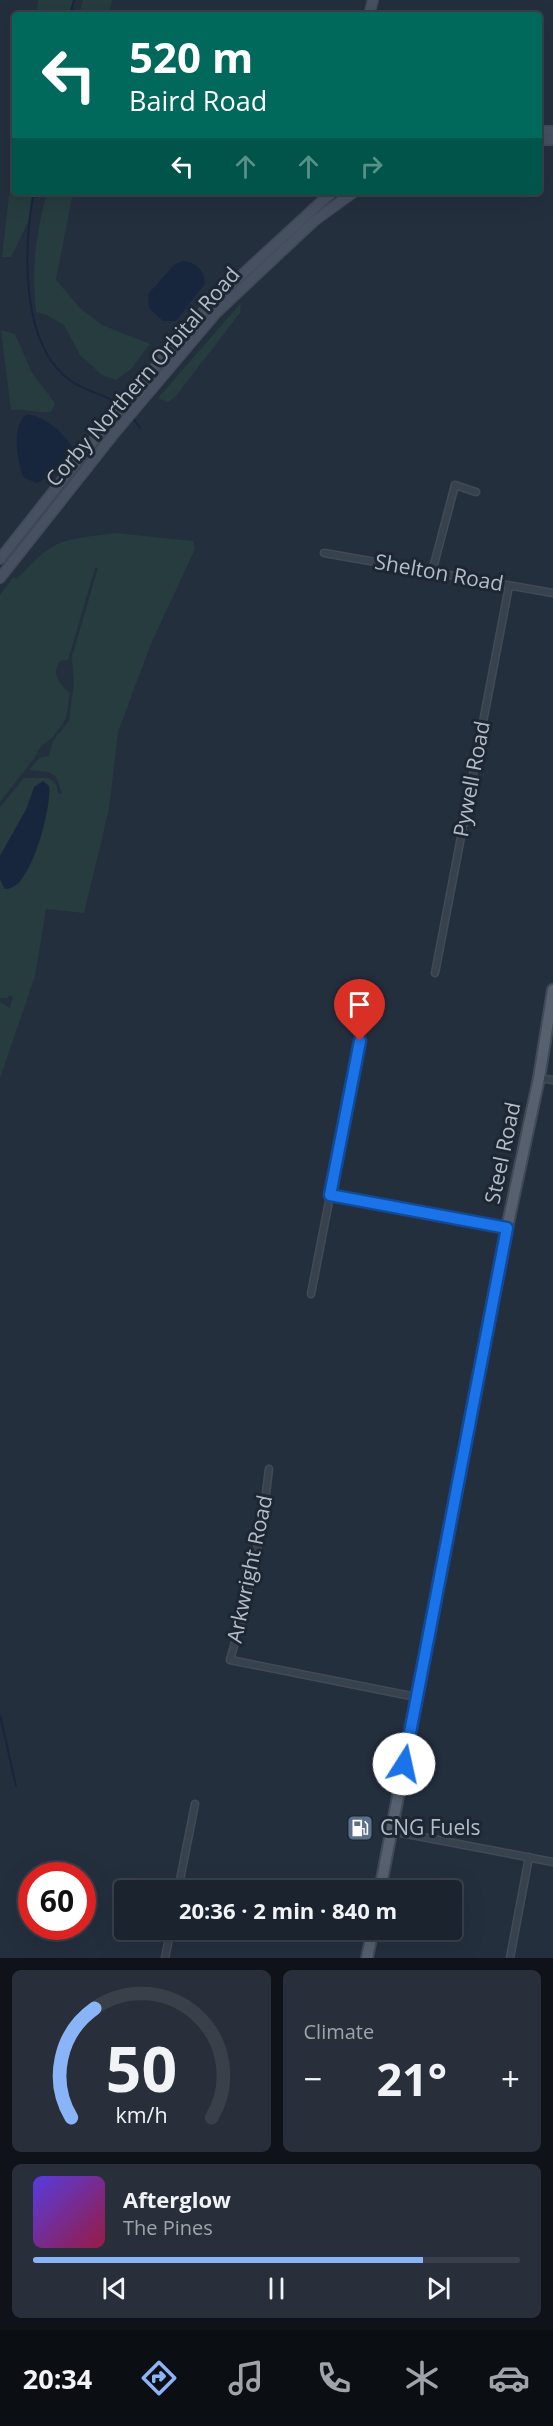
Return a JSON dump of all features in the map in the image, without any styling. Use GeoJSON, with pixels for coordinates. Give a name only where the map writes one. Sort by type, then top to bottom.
{"type":"FeatureCollection","features":[{"type":"Feature","properties":{"kind":"main road","name":"Steel Road"},"geometry":{"type":"LineString","coordinates":[[382,1880],[507,1228],[539,1078],[553,990]]}},
{"type":"Feature","properties":{"kind":"main road"},"geometry":{"type":"LineString","coordinates":[[367,1958],[371,1940]]}},
{"type":"Feature","properties":{"kind":"street","name":"Corby Northern Orbital Road"},"geometry":{"type":"LineString","coordinates":[[0,559],[104,427],[208,306],[329,195]]}},
{"type":"Feature","properties":{"kind":"street","name":"Corby Northern Orbital Road"},"geometry":{"type":"LineString","coordinates":[[0,578],[113,435],[217,312],[314,221],[350,195]]}},
{"type":"Feature","properties":{"kind":"street"},"geometry":{"type":"LineString","coordinates":[[432,572],[454,485],[476,492]]}},
{"type":"Feature","properties":{"kind":"street","name":"Shelton Road"},"geometry":{"type":"LineString","coordinates":[[324,553],[553,593]]}},
{"type":"Feature","properties":{"kind":"street","name":"Pywell Road"},"geometry":{"type":"LineString","coordinates":[[435,973],[509,586]]}},
{"type":"Feature","properties":{"kind":"street"},"geometry":{"type":"LineString","coordinates":[[311,1294],[360,1041]]}},
{"type":"Feature","properties":{"kind":"street"},"geometry":{"type":"LineString","coordinates":[[539,1078],[553,1080]]}},
{"type":"Feature","properties":{"kind":"street"},"geometry":{"type":"LineString","coordinates":[[330,1195],[507,1228]]}},
{"type":"Feature","properties":{"kind":"street","name":"Arkwright Road"},"geometry":{"type":"LineString","coordinates":[[269,1469],[264,1509],[244,1615],[230,1659],[416,1697]]}},
{"type":"Feature","properties":{"kind":"street"},"geometry":{"type":"LineString","coordinates":[[180,1880],[195,1804]]}},
{"type":"Feature","properties":{"kind":"street"},"geometry":{"type":"LineString","coordinates":[[391,1831],[553,1862]]}},
{"type":"Feature","properties":{"kind":"street"},"geometry":{"type":"LineString","coordinates":[[510,1958],[529,1857]]}},
{"type":"Feature","properties":{"kind":"street"},"geometry":{"type":"LineString","coordinates":[[165,1958],[169,1940]]}},
{"type":"Feature","properties":{"kind":"green space"},"geometry":{"type":"Polygon","coordinates":[[[38,0],[74,0],[70,12],[36,12],[38,0]]]}},
{"type":"Feature","properties":{"kind":"green space"},"geometry":{"type":"Polygon","coordinates":[[[83,0],[112,0],[110,12],[80,12],[83,0]]]}},
{"type":"Feature","properties":{"kind":"green space"},"geometry":{"type":"Polygon","coordinates":[[[12,170],[12,195],[32,195],[29,220],[11,257],[2,257],[12,170]]]}},
{"type":"Feature","properties":{"kind":"green space"},"geometry":{"type":"Polygon","coordinates":[[[46,195],[72,195],[56,280],[80,308],[102,325],[150,344],[131,369],[116,380],[102,375],[80,355],[64,325],[47,315],[36,312],[34,281],[40,222],[46,195]]]}},
{"type":"Feature","properties":{"kind":"green space"},"geometry":{"type":"Polygon","coordinates":[[[241,303],[240,313],[175,397],[168,402],[158,398],[241,303]]]}},
{"type":"Feature","properties":{"kind":"green space"},"geometry":{"type":"Polygon","coordinates":[[[1,330],[15,334],[32,373],[55,403],[52,411],[11,410],[1,330]]]}},
{"type":"Feature","properties":{"kind":"green space"},"geometry":{"type":"Polygon","coordinates":[[[115,533],[193,541],[195,549],[150,646],[118,732],[109,809],[84,913],[46,909],[35,976],[0,1078],[0,1002],[10,1008],[13,997],[10,995],[7,998],[0,998],[0,879],[3,886],[18,885],[31,862],[35,834],[29,798],[27,808],[0,856],[0,807],[24,778],[49,778],[56,784],[58,794],[62,793],[56,776],[48,772],[29,770],[39,758],[49,756],[53,741],[69,721],[74,683],[72,657],[98,568],[95,568],[68,660],[60,661],[56,670],[60,682],[70,693],[66,718],[52,738],[41,746],[0,802],[0,595],[13,577],[17,579],[50,548],[70,540],[115,533]]]}},
{"type":"Feature","properties":{"kind":"water"},"geometry":{"type":"Polygon","coordinates":[[[182,261],[191,263],[202,271],[204,285],[176,321],[163,321],[149,308],[148,294],[174,265],[182,261]]]}},
{"type":"Feature","properties":{"kind":"water"},"geometry":{"type":"Polygon","coordinates":[[[26,415],[39,417],[53,426],[65,437],[72,448],[56,472],[37,483],[24,478],[19,463],[18,427],[26,415]]]}},
{"type":"Feature","properties":{"kind":"water"},"geometry":{"type":"Polygon","coordinates":[[[43,781],[49,786],[49,797],[38,846],[23,877],[14,886],[5,889],[0,879],[0,856],[27,808],[34,787],[43,781]]]}},
{"type":"Feature","properties":{"kind":"waterway"},"geometry":{"type":"LineString","coordinates":[[71,12],[74,0]]}},
{"type":"Feature","properties":{"kind":"waterway"},"geometry":{"type":"LineString","coordinates":[[33,195],[27,266],[29,294],[42,344],[54,365],[71,381],[120,405]]}},
{"type":"Feature","properties":{"kind":"waterway"},"geometry":{"type":"LineString","coordinates":[[133,418],[140,428]]}},
{"type":"Feature","properties":{"kind":"waterway"},"geometry":{"type":"LineString","coordinates":[[0,1715],[16,1786]]}},
{"type":"Feature","properties":{"kind":"place","name":"CNG Fuels"},"geometry":{"type":"Point","coordinates":[360,1828]}},
{"type":"Feature","properties":{"kind":"route"},"geometry":{"type":"LineString","coordinates":[[360,1041],[330,1195],[507,1228],[404,1764]]}}]}
